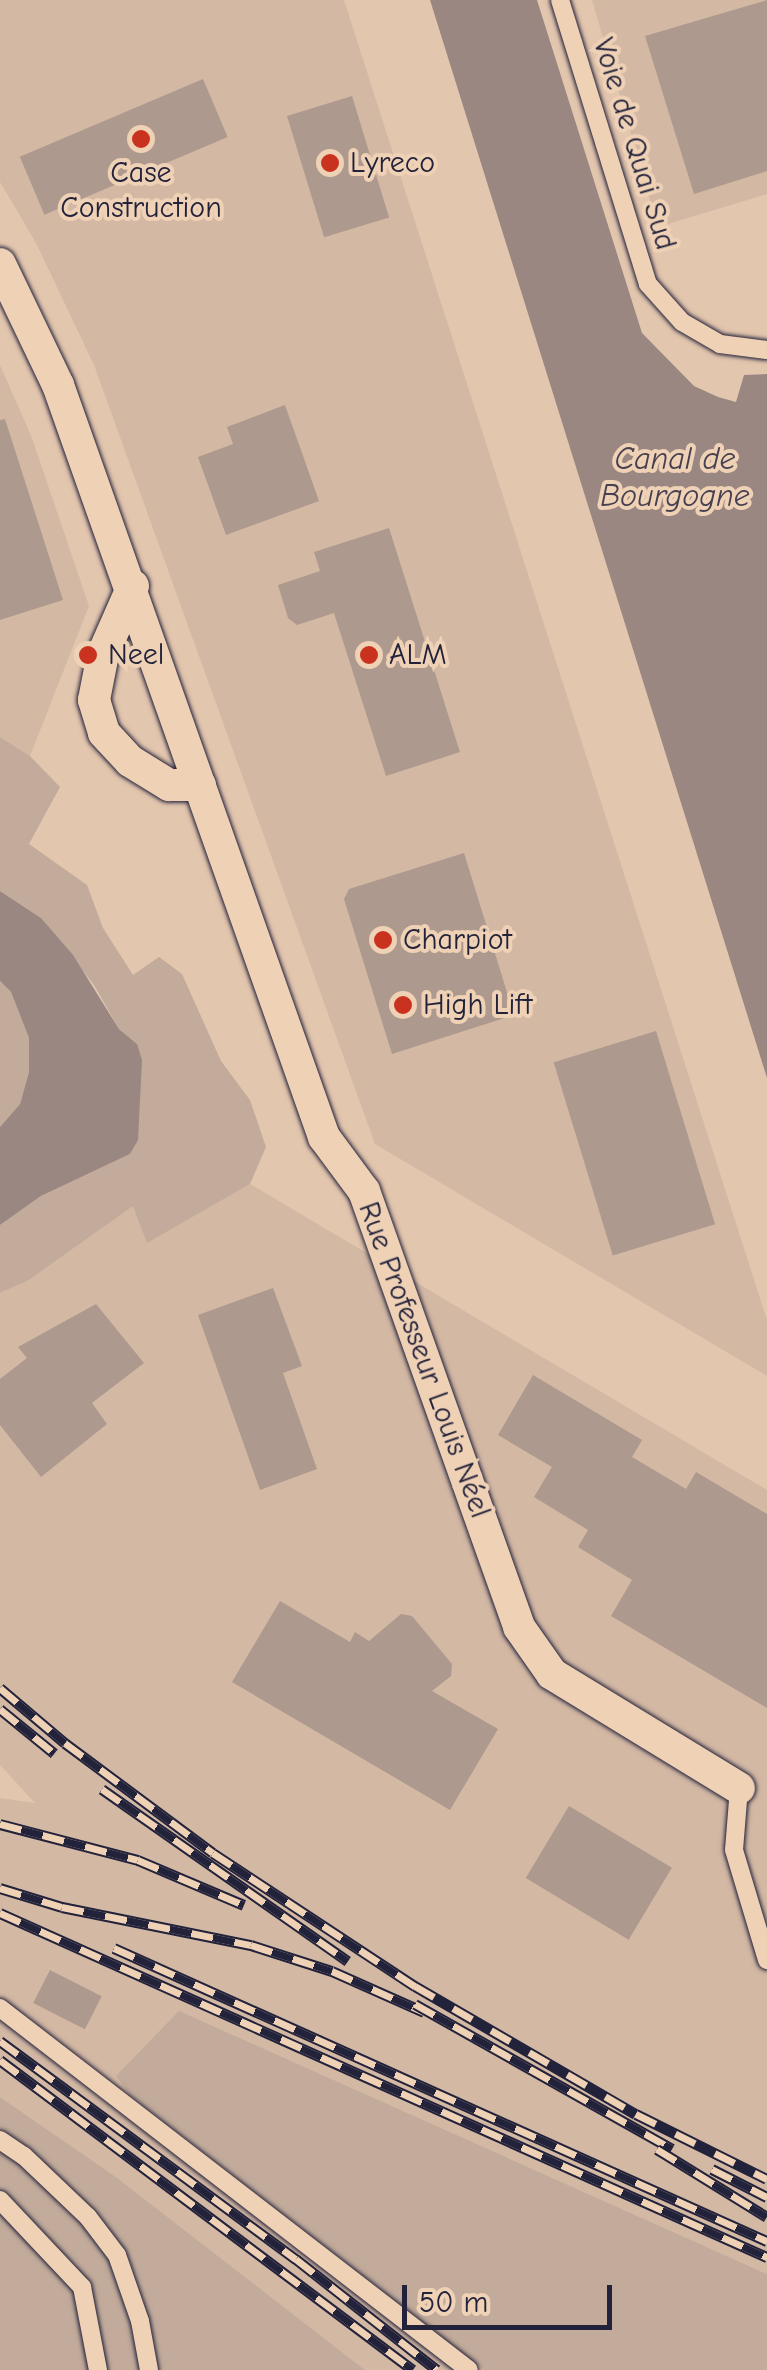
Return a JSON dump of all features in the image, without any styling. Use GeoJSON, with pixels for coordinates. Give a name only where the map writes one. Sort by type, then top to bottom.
{"type":"FeatureCollection","features":[{"type":"Feature","properties":{"kind":"street","name":"Rue Professeur Louis Néel"},"geometry":{"type":"LineString","coordinates":[[0,264],[58,384],[133,586],[324,1136],[364,1192],[519,1627],[552,1674],[738,1788]]}},
{"type":"Feature","properties":{"kind":"street"},"geometry":{"type":"LineString","coordinates":[[133,586],[102,654],[94,700],[104,733],[130,761],[169,785],[200,785]]}},
{"type":"Feature","properties":{"kind":"lane","name":"Voie de Quai Sud"},"geometry":{"type":"LineString","coordinates":[[560,0],[648,284],[682,322],[720,344],[767,350]]}},
{"type":"Feature","properties":{"kind":"lane"},"geometry":{"type":"LineString","coordinates":[[738,1788],[734,1850],[767,1960]]}},
{"type":"Feature","properties":{"kind":"lane"},"geometry":{"type":"LineString","coordinates":[[0,2008],[469,2370]]}},
{"type":"Feature","properties":{"kind":"lane"},"geometry":{"type":"LineString","coordinates":[[0,2140],[24,2156],[88,2216],[117,2255],[140,2321],[149,2370]]}},
{"type":"Feature","properties":{"kind":"lane"},"geometry":{"type":"LineString","coordinates":[[0,2200],[82,2286],[98,2370]]}},
{"type":"Feature","properties":{"kind":"shaded area"},"geometry":{"type":"Polygon","coordinates":[[[0,0],[344,0],[767,1320],[767,1376],[375,1144],[94,365],[36,243],[0,182],[0,0]]]}},
{"type":"Feature","properties":{"kind":"shaded area"},"geometry":{"type":"Polygon","coordinates":[[[592,0],[767,0],[767,194],[658,227],[592,0]]]}},
{"type":"Feature","properties":{"kind":"shaded area"},"geometry":{"type":"Polygon","coordinates":[[[0,365],[32,438],[89,606],[30,756],[0,737],[0,365]]]}},
{"type":"Feature","properties":{"kind":"shaded area"},"geometry":{"type":"Polygon","coordinates":[[[0,737],[30,756],[60,787],[29,844],[87,885],[103,928],[133,975],[159,957],[182,974],[221,1061],[250,1100],[266,1147],[250,1184],[147,1243],[133,1206],[29,1280],[0,1293],[0,1225],[41,1196],[130,1154],[137,1044],[119,1029],[94,985],[41,918],[0,891],[0,737]]]}},
{"type":"Feature","properties":{"kind":"shaded area"},"geometry":{"type":"Polygon","coordinates":[[[0,981],[11,992],[29,1038],[29,1072],[20,1104],[0,1127],[0,981]]]}},
{"type":"Feature","properties":{"kind":"shaded area"},"geometry":{"type":"Polygon","coordinates":[[[250,1184],[767,1490],[767,2274],[407,2114],[130,2095],[484,2370],[365,2370],[116,2177],[0,2097],[0,1798],[35,1803],[0,1765],[0,1293],[29,1280],[134,1205],[148,1242],[250,1184]]]}},
{"type":"Feature","properties":{"kind":"shaded area"},"geometry":{"type":"Polygon","coordinates":[[[179,2011],[767,2274],[767,2370],[484,2370],[130,2095],[116,2076],[179,2011]]]}},
{"type":"Feature","properties":{"kind":"shaded area"},"geometry":{"type":"Polygon","coordinates":[[[0,2097],[116,2177],[365,2370],[0,2370],[0,2097]]]}},
{"type":"Feature","properties":{"kind":"water","name":"Canal de Bourgogne"},"geometry":{"type":"Polygon","coordinates":[[[430,0],[537,0],[642,333],[694,386],[718,397],[736,402],[744,375],[767,374],[767,1078],[430,0]]]}},
{"type":"Feature","properties":{"kind":"water"},"geometry":{"type":"Polygon","coordinates":[[[0,891],[41,918],[73,955],[119,1029],[137,1044],[142,1060],[138,1140],[130,1154],[41,1196],[0,1225],[0,1127],[20,1104],[29,1072],[29,1038],[11,992],[0,981],[0,891]]]}},
{"type":"Feature","properties":{"kind":"building"},"geometry":{"type":"Polygon","coordinates":[[[767,0],[767,171],[694,194],[645,36],[767,0]]]}},
{"type":"Feature","properties":{"kind":"building"},"geometry":{"type":"Polygon","coordinates":[[[203,79],[228,137],[44,215],[20,157],[203,79]]]}},
{"type":"Feature","properties":{"kind":"building"},"geometry":{"type":"Polygon","coordinates":[[[352,96],[389,217],[324,237],[287,116],[352,96]]]}},
{"type":"Feature","properties":{"kind":"building"},"geometry":{"type":"Polygon","coordinates":[[[285,405],[319,501],[226,535],[198,457],[233,444],[227,427],[285,405]]]}},
{"type":"Feature","properties":{"kind":"building"},"geometry":{"type":"Polygon","coordinates":[[[5,419],[63,600],[0,620],[0,420],[5,419]]]}},
{"type":"Feature","properties":{"kind":"building"},"geometry":{"type":"Polygon","coordinates":[[[389,528],[460,752],[386,776],[334,613],[297,625],[288,618],[278,585],[320,571],[314,552],[389,528]]]}},
{"type":"Feature","properties":{"kind":"building"},"geometry":{"type":"Polygon","coordinates":[[[464,853],[514,1015],[392,1054],[344,899],[349,889],[464,853]]]}},
{"type":"Feature","properties":{"kind":"building"},"geometry":{"type":"Polygon","coordinates":[[[656,1031],[715,1224],[613,1255],[554,1062],[656,1031]]]}},
{"type":"Feature","properties":{"kind":"building"},"geometry":{"type":"Polygon","coordinates":[[[273,1288],[302,1366],[283,1373],[317,1469],[260,1490],[198,1315],[273,1288]]]}},
{"type":"Feature","properties":{"kind":"building"},"geometry":{"type":"Polygon","coordinates":[[[96,1304],[144,1363],[92,1403],[107,1424],[41,1477],[0,1425],[0,1379],[27,1358],[18,1347],[96,1304]]]}},
{"type":"Feature","properties":{"kind":"building"},"geometry":{"type":"Polygon","coordinates":[[[533,1375],[642,1440],[632,1457],[686,1489],[696,1472],[767,1514],[767,1708],[611,1616],[632,1580],[578,1547],[588,1530],[534,1497],[552,1467],[498,1435],[533,1375]]]}},
{"type":"Feature","properties":{"kind":"building"},"geometry":{"type":"Polygon","coordinates":[[[280,1601],[350,1642],[355,1632],[369,1641],[401,1614],[412,1616],[452,1664],[451,1676],[432,1691],[498,1729],[450,1810],[232,1682],[280,1601]]]}},
{"type":"Feature","properties":{"kind":"building"},"geometry":{"type":"Polygon","coordinates":[[[569,1806],[672,1868],[629,1940],[526,1878],[569,1806]]]}},
{"type":"Feature","properties":{"kind":"building"},"geometry":{"type":"Polygon","coordinates":[[[50,1970],[102,1996],[85,2029],[33,2003],[50,1970]]]}},
{"type":"Feature","properties":{"kind":"railway"},"geometry":{"type":"LineString","coordinates":[[0,1688],[65,1743],[213,1853],[415,1986],[636,2114],[767,2179]]}},
{"type":"Feature","properties":{"kind":"railway"},"geometry":{"type":"LineString","coordinates":[[0,1709],[54,1753]]}},
{"type":"Feature","properties":{"kind":"railway"},"geometry":{"type":"LineString","coordinates":[[102,1789],[348,1961]]}},
{"type":"Feature","properties":{"kind":"railway"},"geometry":{"type":"LineString","coordinates":[[0,1824],[138,1860],[244,1905]]}},
{"type":"Feature","properties":{"kind":"railway"},"geometry":{"type":"LineString","coordinates":[[0,1888],[62,1907],[251,1945],[332,1971],[424,2012]]}},
{"type":"Feature","properties":{"kind":"railway"},"geometry":{"type":"LineString","coordinates":[[0,1913],[767,2257]]}},
{"type":"Feature","properties":{"kind":"railway"},"geometry":{"type":"LineString","coordinates":[[114,1948],[767,2241]]}},
{"type":"Feature","properties":{"kind":"railway"},"geometry":{"type":"LineString","coordinates":[[415,2004],[672,2149]]}},
{"type":"Feature","properties":{"kind":"railway"},"geometry":{"type":"LineString","coordinates":[[0,2041],[296,2259],[437,2370]]}},
{"type":"Feature","properties":{"kind":"railway"},"geometry":{"type":"LineString","coordinates":[[0,2060],[413,2370]]}},
{"type":"Feature","properties":{"kind":"railway"},"geometry":{"type":"LineString","coordinates":[[657,2149],[767,2217]]}},
{"type":"Feature","properties":{"kind":"railway"},"geometry":{"type":"LineString","coordinates":[[712,2169],[767,2197]]}},
{"type":"Feature","properties":{"kind":"place","name":"Case Construction"},"geometry":{"type":"Point","coordinates":[141,139]}},
{"type":"Feature","properties":{"kind":"place","name":"Lyreco"},"geometry":{"type":"Point","coordinates":[330,163]}},
{"type":"Feature","properties":{"kind":"place","name":"Neel"},"geometry":{"type":"Point","coordinates":[88,655]}},
{"type":"Feature","properties":{"kind":"place","name":"ALM"},"geometry":{"type":"Point","coordinates":[369,655]}},
{"type":"Feature","properties":{"kind":"place","name":"Charpiot"},"geometry":{"type":"Point","coordinates":[383,940]}},
{"type":"Feature","properties":{"kind":"place","name":"High Lift"},"geometry":{"type":"Point","coordinates":[403,1005]}}]}
